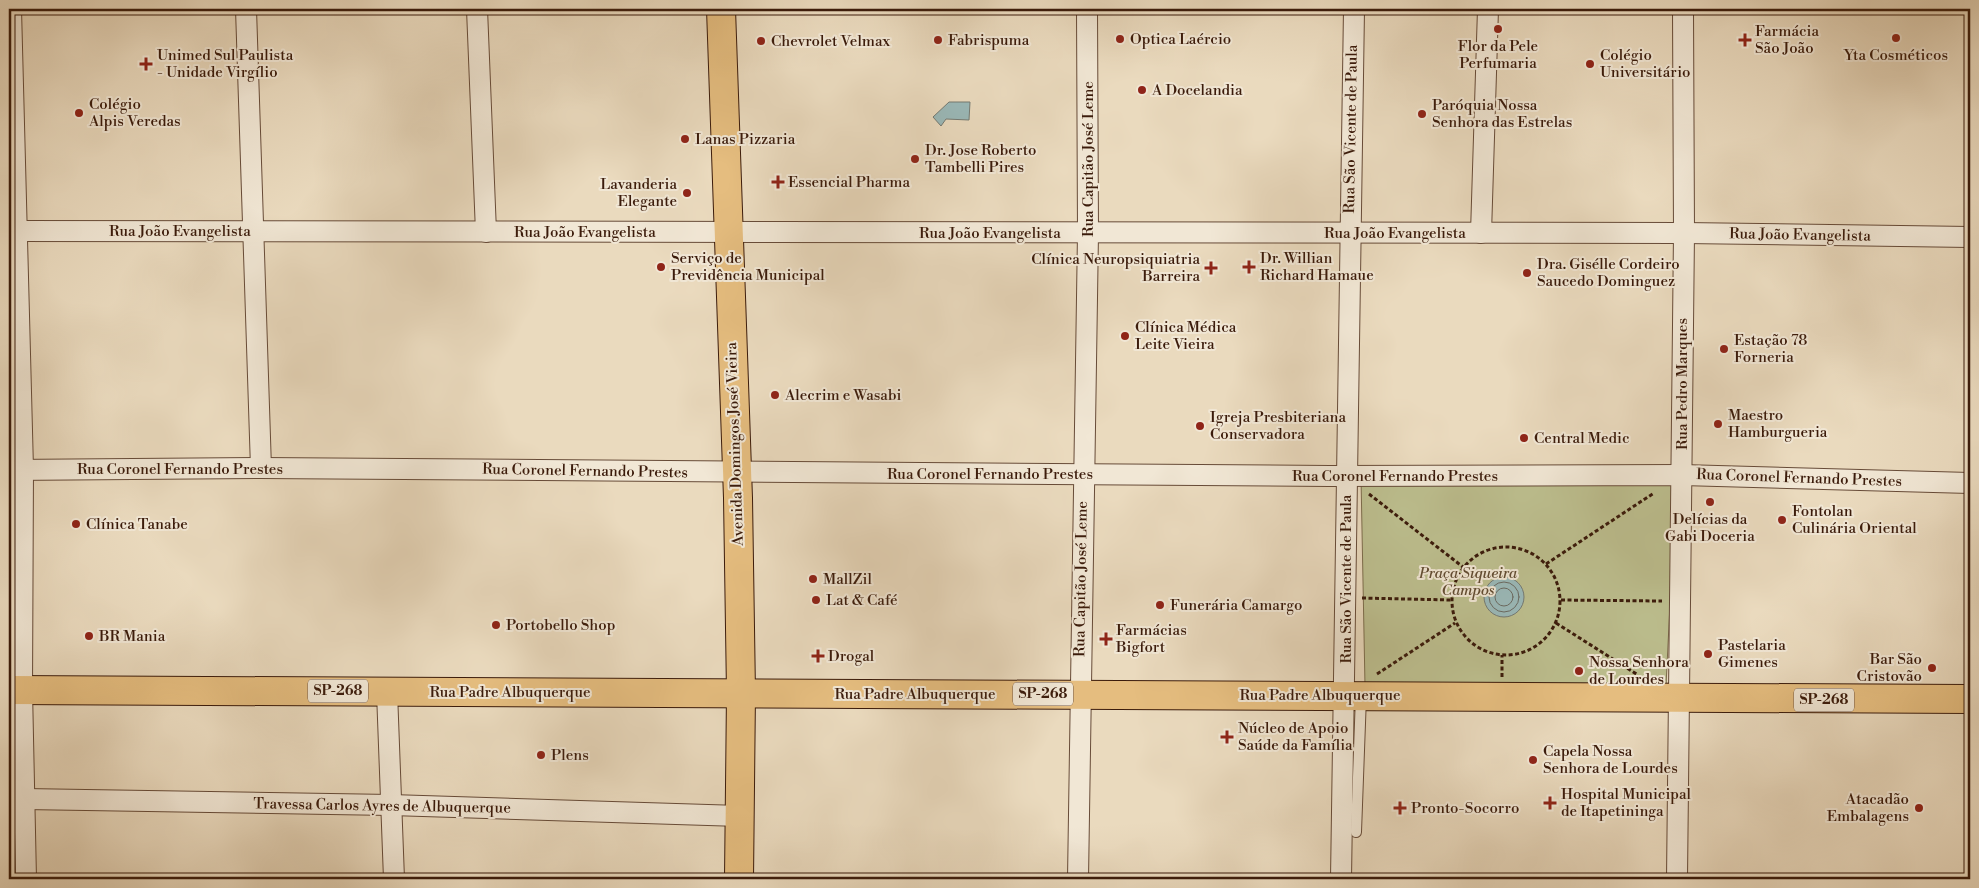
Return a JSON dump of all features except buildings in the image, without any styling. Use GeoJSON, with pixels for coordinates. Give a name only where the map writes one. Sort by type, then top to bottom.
{"type":"FeatureCollection","features":[{"type":"Feature","properties":{"kind":"main road","name":"Avenida Domingos José Vieira"},"geometry":{"type":"LineString","coordinates":[[721,9],[737,473],[742,693],[739,879]]}},
{"type":"Feature","properties":{"kind":"main road","name":"Rua Padre Albuquerque"},"geometry":{"type":"LineString","coordinates":[[16,690],[1358,695],[1678,700],[1970,700]]}},
{"type":"Feature","properties":{"kind":"street"},"geometry":{"type":"LineString","coordinates":[[11,9],[16,470],[16,690],[24,799],[26,879]]}},
{"type":"Feature","properties":{"kind":"street"},"geometry":{"type":"LineString","coordinates":[[246,9],[261,468]]}},
{"type":"Feature","properties":{"kind":"street"},"geometry":{"type":"LineString","coordinates":[[477,9],[486,232]]}},
{"type":"Feature","properties":{"kind":"street","name":"Rua Capitão José Leme"},"geometry":{"type":"LineString","coordinates":[[1078,879],[1079,694],[1088,233],[1088,9]]}},
{"type":"Feature","properties":{"kind":"street","name":"Rua São Vicente de Paula"},"geometry":{"type":"LineString","coordinates":[[1341,879],[1358,695],[1346,598],[1349,233],[1354,9]]}},
{"type":"Feature","properties":{"kind":"street"},"geometry":{"type":"LineString","coordinates":[[1481,233],[1488,9]]}},
{"type":"Feature","properties":{"kind":"street","name":"Rua Pedro Marques"},"geometry":{"type":"LineString","coordinates":[[1677,879],[1684,233],[1683,9]]}},
{"type":"Feature","properties":{"kind":"street","name":"Rua João Evangelista"},"geometry":{"type":"LineString","coordinates":[[13,231],[1684,233],[1970,237]]}},
{"type":"Feature","properties":{"kind":"street","name":"Rua Coronel Fernando Prestes"},"geometry":{"type":"LineString","coordinates":[[16,470],[261,468],[737,473],[1347,476],[1682,475],[1970,483]]}},
{"type":"Feature","properties":{"kind":"street"},"geometry":{"type":"LineString","coordinates":[[387,692],[394,879]]}},
{"type":"Feature","properties":{"kind":"street","name":"Travessa Carlos Ayres de Albuquerque"},"geometry":{"type":"LineString","coordinates":[[24,799],[391,805],[740,816]]}},
{"type":"Feature","properties":{"kind":"lane"},"geometry":{"type":"LineString","coordinates":[[1356,832],[1358,695]]}},
{"type":"Feature","properties":{"kind":"path"},"geometry":{"type":"LineString","coordinates":[[1546,564],[1682,475]]}},
{"type":"Feature","properties":{"kind":"path"},"geometry":{"type":"LineString","coordinates":[[1347,476],[1462,567]]}},
{"type":"Feature","properties":{"kind":"path"},"geometry":{"type":"LineString","coordinates":[[1513,546],[1531,552],[1546,564],[1556,581],[1561,600],[1556,623],[1547,637],[1534,648],[1519,654],[1502,655],[1474,646],[1463,635],[1456,623],[1451,600],[1456,577],[1462,567],[1476,554],[1494,547],[1513,546]]}},
{"type":"Feature","properties":{"kind":"path"},"geometry":{"type":"LineString","coordinates":[[1346,598],[1451,600]]}},
{"type":"Feature","properties":{"kind":"path"},"geometry":{"type":"LineString","coordinates":[[1561,600],[1679,602]]}},
{"type":"Feature","properties":{"kind":"path"},"geometry":{"type":"LineString","coordinates":[[1358,695],[1456,623]]}},
{"type":"Feature","properties":{"kind":"path"},"geometry":{"type":"LineString","coordinates":[[1556,623],[1644,679]]}},
{"type":"Feature","properties":{"kind":"green space","name":"Praça Siqueira Campos"},"geometry":{"type":"Polygon","coordinates":[[[1361,477],[1676,481],[1666,686],[1365,686],[1361,477]]]}},
{"type":"Feature","properties":{"kind":"water"},"geometry":{"type":"Polygon","coordinates":[[[949,102],[970,102],[969,120],[946,119],[941,126],[933,117],[949,102]]]}},
{"type":"Feature","properties":{"kind":"water"},"geometry":{"type":"Polygon","coordinates":[[[1508,577],[1515,580],[1521,586],[1524,597],[1523,605],[1515,614],[1508,617],[1500,617],[1493,614],[1485,605],[1484,593],[1487,586],[1496,578],[1508,577]]]}},
{"type":"Feature","properties":{"kind":"place","name":"Flor da Pele Perfumaria"},"geometry":{"type":"Point","coordinates":[1498,29]}},
{"type":"Feature","properties":{"kind":"place","name":"Yta Cosméticos"},"geometry":{"type":"Point","coordinates":[1896,38]}},
{"type":"Feature","properties":{"kind":"place","name":"Optica Laércio"},"geometry":{"type":"Point","coordinates":[1120,39]}},
{"type":"Feature","properties":{"kind":"place","name":"Fabrispuma"},"geometry":{"type":"Point","coordinates":[938,40]}},
{"type":"Feature","properties":{"kind":"place","name":"Farmácia São João"},"geometry":{"type":"Point","coordinates":[1745,40]}},
{"type":"Feature","properties":{"kind":"place","name":"Chevrolet Velmax"},"geometry":{"type":"Point","coordinates":[761,41]}},
{"type":"Feature","properties":{"kind":"place","name":"Unimed Sul Paulista - Unidade Virgílio"},"geometry":{"type":"Point","coordinates":[146,64]}},
{"type":"Feature","properties":{"kind":"place","name":"Colégio Universitário"},"geometry":{"type":"Point","coordinates":[1590,64]}},
{"type":"Feature","properties":{"kind":"place","name":"A Docelandia"},"geometry":{"type":"Point","coordinates":[1142,90]}},
{"type":"Feature","properties":{"kind":"place","name":"Colégio Alpis Veredas"},"geometry":{"type":"Point","coordinates":[79,113]}},
{"type":"Feature","properties":{"kind":"place","name":"Paróquia Nossa Senhora das Estrelas"},"geometry":{"type":"Point","coordinates":[1422,114]}},
{"type":"Feature","properties":{"kind":"place","name":"Lanas Pizzaria"},"geometry":{"type":"Point","coordinates":[685,139]}},
{"type":"Feature","properties":{"kind":"place","name":"Dr. Jose Roberto Tambelli Pires"},"geometry":{"type":"Point","coordinates":[915,159]}},
{"type":"Feature","properties":{"kind":"place","name":"Essencial Pharma"},"geometry":{"type":"Point","coordinates":[778,182]}},
{"type":"Feature","properties":{"kind":"place","name":"Lavanderia Elegante"},"geometry":{"type":"Point","coordinates":[687,193]}},
{"type":"Feature","properties":{"kind":"place","name":"Serviço de Previdência Municipal"},"geometry":{"type":"Point","coordinates":[661,267]}},
{"type":"Feature","properties":{"kind":"place","name":"Dr. Willian Richard Hamaue"},"geometry":{"type":"Point","coordinates":[1249,267]}},
{"type":"Feature","properties":{"kind":"place","name":"Clínica Neuropsiquiatria Barreira"},"geometry":{"type":"Point","coordinates":[1211,268]}},
{"type":"Feature","properties":{"kind":"place","name":"Dra. Gisélle Cordeiro Saucedo Dominguez"},"geometry":{"type":"Point","coordinates":[1527,273]}},
{"type":"Feature","properties":{"kind":"place","name":"Clínica Médica Leite Vieira"},"geometry":{"type":"Point","coordinates":[1125,336]}},
{"type":"Feature","properties":{"kind":"place","name":"Estação 78 Forneria"},"geometry":{"type":"Point","coordinates":[1724,349]}},
{"type":"Feature","properties":{"kind":"place","name":"Alecrim e Wasabi"},"geometry":{"type":"Point","coordinates":[775,395]}},
{"type":"Feature","properties":{"kind":"place","name":"Maestro Hamburgueria"},"geometry":{"type":"Point","coordinates":[1718,424]}},
{"type":"Feature","properties":{"kind":"place","name":"Igreja Presbiteriana Conservadora"},"geometry":{"type":"Point","coordinates":[1200,426]}},
{"type":"Feature","properties":{"kind":"place","name":"Central Medic"},"geometry":{"type":"Point","coordinates":[1524,438]}},
{"type":"Feature","properties":{"kind":"place","name":"Delícias da Gabi Doceria"},"geometry":{"type":"Point","coordinates":[1710,502]}},
{"type":"Feature","properties":{"kind":"place","name":"Fontolan Culinária Oriental"},"geometry":{"type":"Point","coordinates":[1782,520]}},
{"type":"Feature","properties":{"kind":"place","name":"Clínica Tanabe"},"geometry":{"type":"Point","coordinates":[76,524]}},
{"type":"Feature","properties":{"kind":"place","name":"MallZil"},"geometry":{"type":"Point","coordinates":[813,579]}},
{"type":"Feature","properties":{"kind":"place","name":"Lat & Café"},"geometry":{"type":"Point","coordinates":[816,600]}},
{"type":"Feature","properties":{"kind":"place","name":"Funerária Camargo"},"geometry":{"type":"Point","coordinates":[1160,605]}},
{"type":"Feature","properties":{"kind":"place","name":"Portobello Shop"},"geometry":{"type":"Point","coordinates":[496,625]}},
{"type":"Feature","properties":{"kind":"place","name":"BR Mania"},"geometry":{"type":"Point","coordinates":[89,636]}},
{"type":"Feature","properties":{"kind":"place","name":"Farmácias Bigfort"},"geometry":{"type":"Point","coordinates":[1106,639]}},
{"type":"Feature","properties":{"kind":"place","name":"Pastelaria Gimenes"},"geometry":{"type":"Point","coordinates":[1708,654]}},
{"type":"Feature","properties":{"kind":"place","name":"Drogal"},"geometry":{"type":"Point","coordinates":[818,656]}},
{"type":"Feature","properties":{"kind":"place","name":"Bar São Cristovão"},"geometry":{"type":"Point","coordinates":[1932,668]}},
{"type":"Feature","properties":{"kind":"place","name":"Nossa Senhora de Lourdes"},"geometry":{"type":"Point","coordinates":[1579,671]}},
{"type":"Feature","properties":{"kind":"place","name":"Núcleo de Apoio Saúde da Família"},"geometry":{"type":"Point","coordinates":[1227,737]}},
{"type":"Feature","properties":{"kind":"place","name":"Plens"},"geometry":{"type":"Point","coordinates":[541,755]}},
{"type":"Feature","properties":{"kind":"place","name":"Capela Nossa Senhora de Lourdes"},"geometry":{"type":"Point","coordinates":[1533,760]}},
{"type":"Feature","properties":{"kind":"place","name":"Hospital Municipal de Itapetininga"},"geometry":{"type":"Point","coordinates":[1550,803]}},
{"type":"Feature","properties":{"kind":"place","name":"Pronto-Socorro"},"geometry":{"type":"Point","coordinates":[1400,808]}},
{"type":"Feature","properties":{"kind":"place","name":"Atacadão Embalagens"},"geometry":{"type":"Point","coordinates":[1919,808]}}]}
